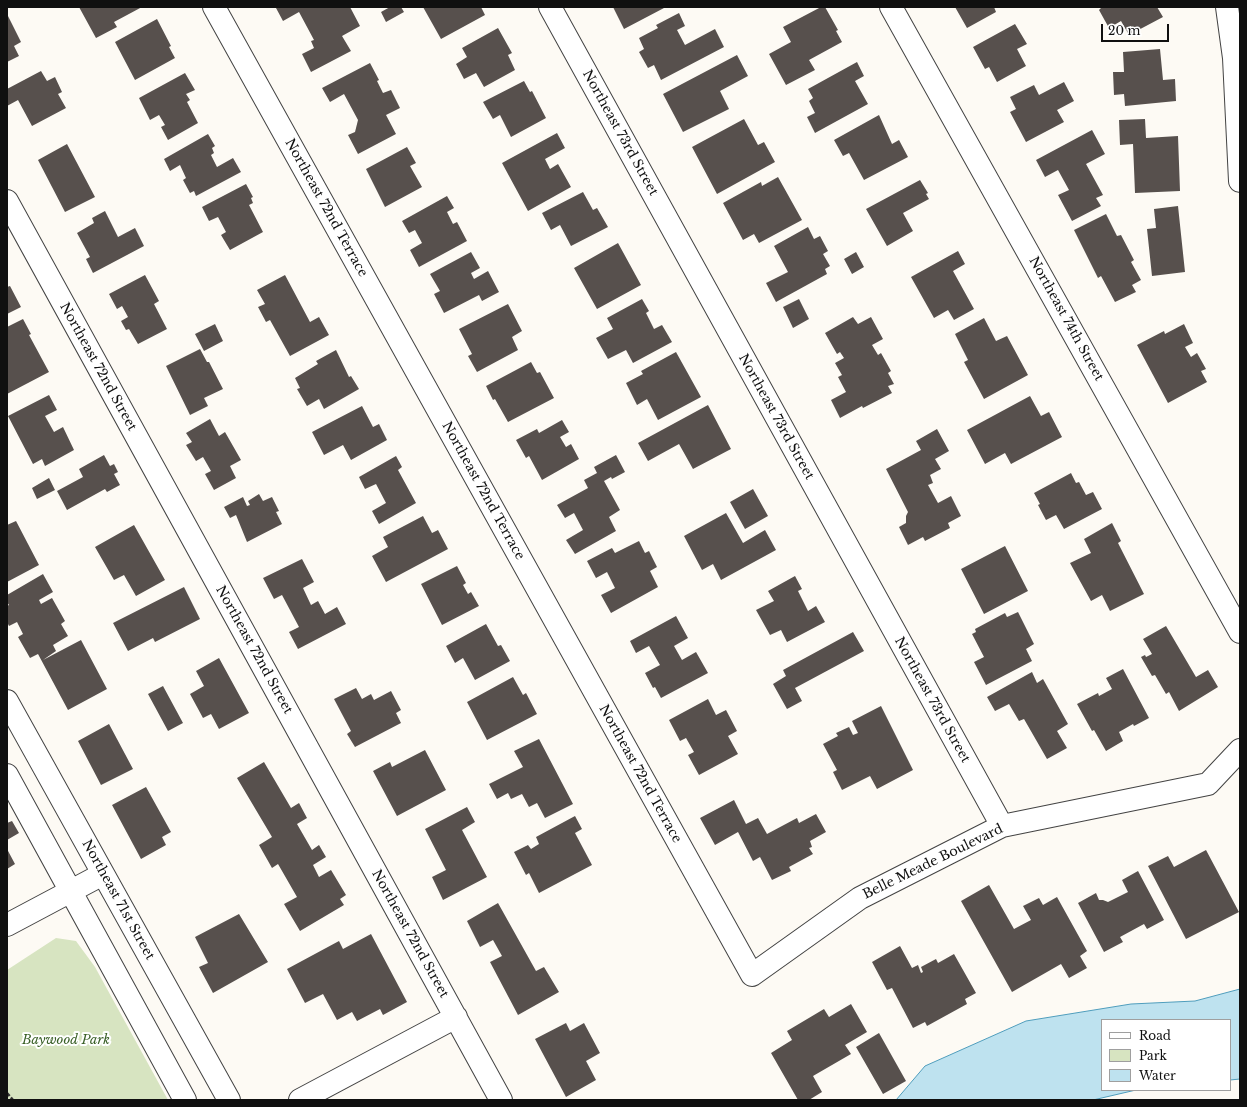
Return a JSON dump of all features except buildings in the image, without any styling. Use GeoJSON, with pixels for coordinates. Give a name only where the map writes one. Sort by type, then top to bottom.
{"type":"FeatureCollection","features":[{"type":"Feature","properties":{"kind":"street","name":"Northeast 72nd Terrace"},"geometry":{"type":"LineString","coordinates":[[214,7],[752,975]]}},
{"type":"Feature","properties":{"kind":"street","name":"Northeast 73rd Street"},"geometry":{"type":"LineString","coordinates":[[550,7],[1002,826]]}},
{"type":"Feature","properties":{"kind":"street","name":"Northeast 74th Street"},"geometry":{"type":"LineString","coordinates":[[891,7],[1240,632]]}},
{"type":"Feature","properties":{"kind":"street"},"geometry":{"type":"LineString","coordinates":[[1227,7],[1234,58],[1240,181]]}},
{"type":"Feature","properties":{"kind":"street","name":"Northeast 72nd Street"},"geometry":{"type":"LineString","coordinates":[[7,201],[502,1100]]}},
{"type":"Feature","properties":{"kind":"street","name":"Northeast 71st Street"},"geometry":{"type":"LineString","coordinates":[[7,701],[229,1100]]}},
{"type":"Feature","properties":{"kind":"street","name":"Belle Meade Boulevard"},"geometry":{"type":"LineString","coordinates":[[752,975],[860,898],[1002,826],[1208,784],[1240,750]]}},
{"type":"Feature","properties":{"kind":"street"},"geometry":{"type":"LineString","coordinates":[[7,775],[185,1100]]}},
{"type":"Feature","properties":{"kind":"street"},"geometry":{"type":"LineString","coordinates":[[7,925],[103,874]]}},
{"type":"Feature","properties":{"kind":"street"},"geometry":{"type":"LineString","coordinates":[[300,1100],[456,1017]]}},
{"type":"Feature","properties":{"kind":"path"},"geometry":{"type":"LineString","coordinates":[[7,1093],[13,1100]]}},
{"type":"Feature","properties":{"kind":"green space","name":"Baywood Park"},"geometry":{"type":"Polygon","coordinates":[[[56,938],[76,941],[95,967],[168,1100],[7,1100],[7,970],[56,938]]]}},
{"type":"Feature","properties":{"kind":"water"},"geometry":{"type":"Polygon","coordinates":[[[1240,989],[1240,1079],[1231,1080],[1231,1019],[1101,1019],[1101,1091],[1132,1091],[1093,1100],[896,1100],[925,1066],[1026,1021],[1131,1004],[1195,1001],[1240,989]]]}}]}
